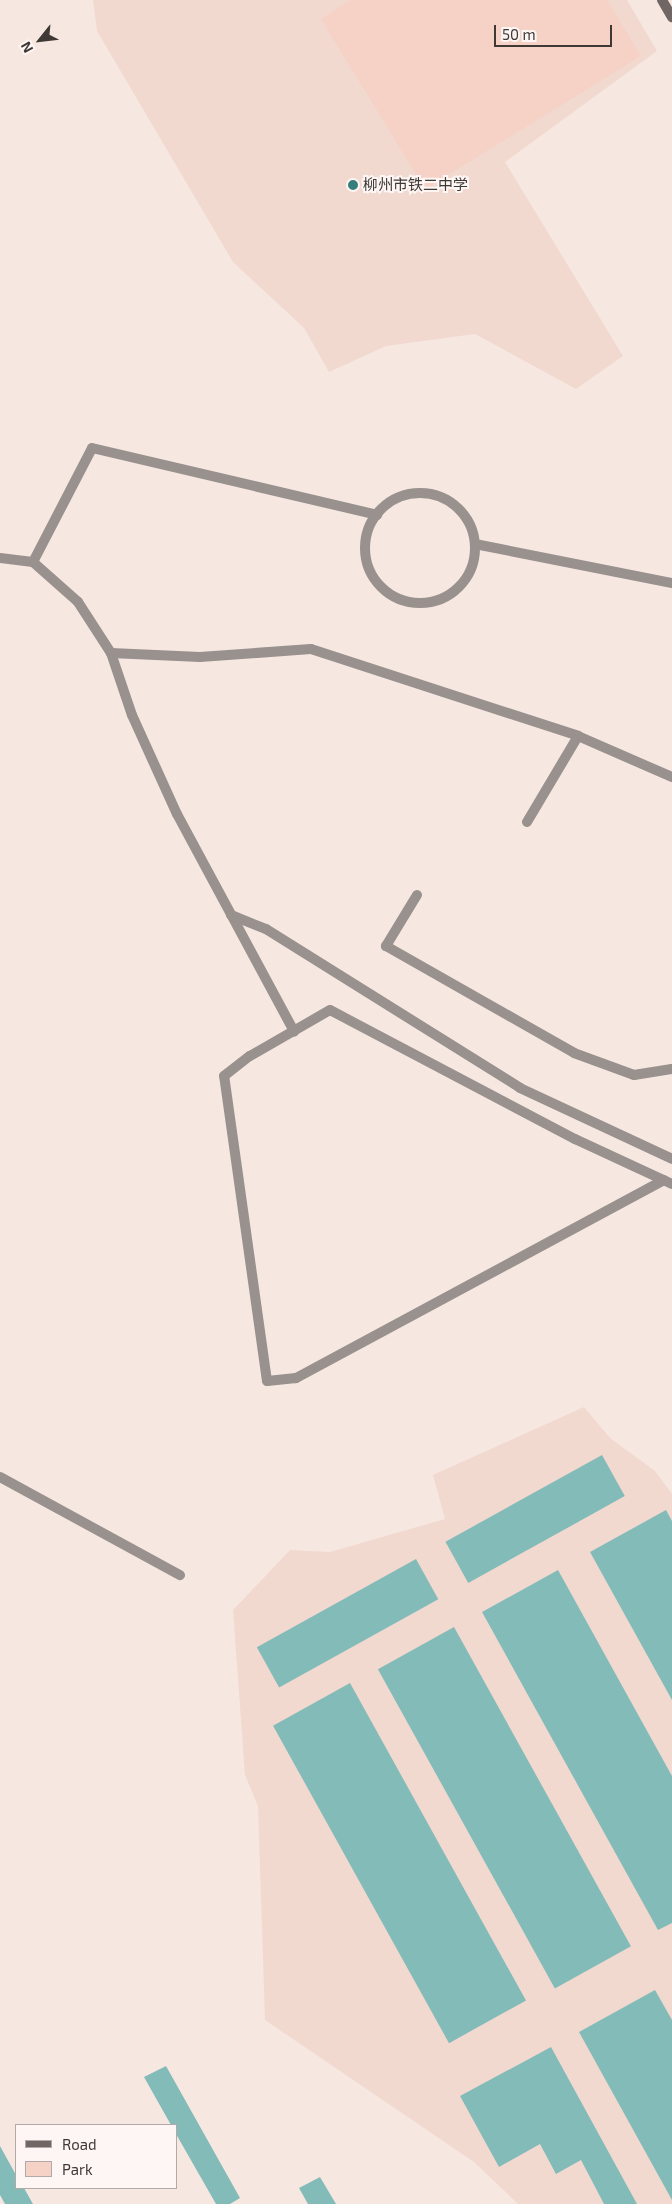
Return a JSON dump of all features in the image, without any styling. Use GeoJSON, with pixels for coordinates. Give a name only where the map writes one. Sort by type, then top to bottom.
{"type":"FeatureCollection","features":[{"type":"Feature","properties":{"kind":"main road"},"geometry":{"type":"LineString","coordinates":[[662,0],[672,16]]}},
{"type":"Feature","properties":{"kind":"street"},"geometry":{"type":"LineString","coordinates":[[33,562],[92,448],[377,514]]}},
{"type":"Feature","properties":{"kind":"street"},"geometry":{"type":"LineString","coordinates":[[426,493],[444,498],[460,510],[470,526],[475,544],[474,563],[466,578],[455,591],[431,601],[406,601],[390,594],[378,582],[369,567],[366,550],[368,531],[377,514],[390,502],[408,494],[426,493]]}},
{"type":"Feature","properties":{"kind":"street"},"geometry":{"type":"LineString","coordinates":[[475,544],[672,583]]}},
{"type":"Feature","properties":{"kind":"street"},"geometry":{"type":"LineString","coordinates":[[0,558],[33,562],[78,602],[111,653],[132,715],[177,814],[294,1031]]}},
{"type":"Feature","properties":{"kind":"street"},"geometry":{"type":"LineString","coordinates":[[111,653],[200,658],[311,649],[578,736],[672,777]]}},
{"type":"Feature","properties":{"kind":"street"},"geometry":{"type":"LineString","coordinates":[[527,822],[578,736]]}},
{"type":"Feature","properties":{"kind":"street"},"geometry":{"type":"LineString","coordinates":[[416,895],[386,946],[574,1053],[634,1075],[672,1068]]}},
{"type":"Feature","properties":{"kind":"street"},"geometry":{"type":"LineString","coordinates":[[231,914],[266,929],[520,1088],[672,1159]]}},
{"type":"Feature","properties":{"kind":"street"},"geometry":{"type":"LineString","coordinates":[[330,1010],[575,1139],[668,1182],[296,1378],[267,1381],[224,1076],[330,1010]]}},
{"type":"Feature","properties":{"kind":"street"},"geometry":{"type":"LineString","coordinates":[[0,1477],[180,1575]]}},
{"type":"Feature","properties":{"kind":"shaded area","name":"柳州市铁二中学"},"geometry":{"type":"Polygon","coordinates":[[[93,0],[627,0],[657,51],[505,162],[623,356],[576,389],[475,334],[386,346],[329,372],[304,328],[233,262],[97,31],[93,0]]]}},
{"type":"Feature","properties":{"kind":"shaded area"},"geometry":{"type":"Polygon","coordinates":[[[584,1407],[610,1438],[655,1471],[672,1494],[672,2204],[518,2204],[474,2162],[265,2020],[258,1806],[245,1775],[233,1610],[290,1550],[330,1552],[445,1519],[433,1475],[584,1407]]]}},
{"type":"Feature","properties":{"kind":"green space"},"geometry":{"type":"Polygon","coordinates":[[[350,0],[607,0],[641,56],[425,189],[321,19],[350,0]]]}},
{"type":"Feature","properties":{"kind":"building"},"geometry":{"type":"Polygon","coordinates":[[[602,1455],[625,1496],[468,1583],[445,1542],[602,1455]]]}},
{"type":"Feature","properties":{"kind":"building"},"geometry":{"type":"Polygon","coordinates":[[[666,1510],[672,1521],[672,1700],[590,1552],[666,1510]]]}},
{"type":"Feature","properties":{"kind":"building"},"geometry":{"type":"Polygon","coordinates":[[[416,1559],[438,1599],[279,1687],[257,1647],[416,1559]]]}},
{"type":"Feature","properties":{"kind":"building"},"geometry":{"type":"Polygon","coordinates":[[[558,1570],[672,1776],[672,1923],[658,1930],[482,1612],[558,1570]]]}},
{"type":"Feature","properties":{"kind":"building"},"geometry":{"type":"Polygon","coordinates":[[[454,1627],[631,1946],[555,1988],[378,1669],[454,1627]]]}},
{"type":"Feature","properties":{"kind":"building"},"geometry":{"type":"Polygon","coordinates":[[[350,1683],[526,2000],[449,2043],[273,1726],[350,1683]]]}},
{"type":"Feature","properties":{"kind":"building"},"geometry":{"type":"Polygon","coordinates":[[[655,1990],[672,2020],[672,2200],[579,2032],[655,1990]]]}},
{"type":"Feature","properties":{"kind":"building"},"geometry":{"type":"Polygon","coordinates":[[[551,2047],[637,2204],[604,2204],[581,2160],[556,2174],[540,2144],[499,2167],[460,2096],[551,2047]]]}},
{"type":"Feature","properties":{"kind":"building"},"geometry":{"type":"Polygon","coordinates":[[[166,2066],[240,2198],[230,2204],[216,2204],[178,2138],[178,2124],[170,2124],[144,2077],[166,2066]]]}},
{"type":"Feature","properties":{"kind":"building"},"geometry":{"type":"Polygon","coordinates":[[[0,2146],[15,2173],[15,2189],[25,2189],[33,2204],[5,2204],[0,2195],[0,2146]]]}},
{"type":"Feature","properties":{"kind":"building"},"geometry":{"type":"Polygon","coordinates":[[[320,2177],[336,2204],[308,2204],[299,2188],[320,2177]]]}},
{"type":"Feature","properties":{"kind":"place","name":"柳州市铁二中学"},"geometry":{"type":"Point","coordinates":[353,185]}}]}
